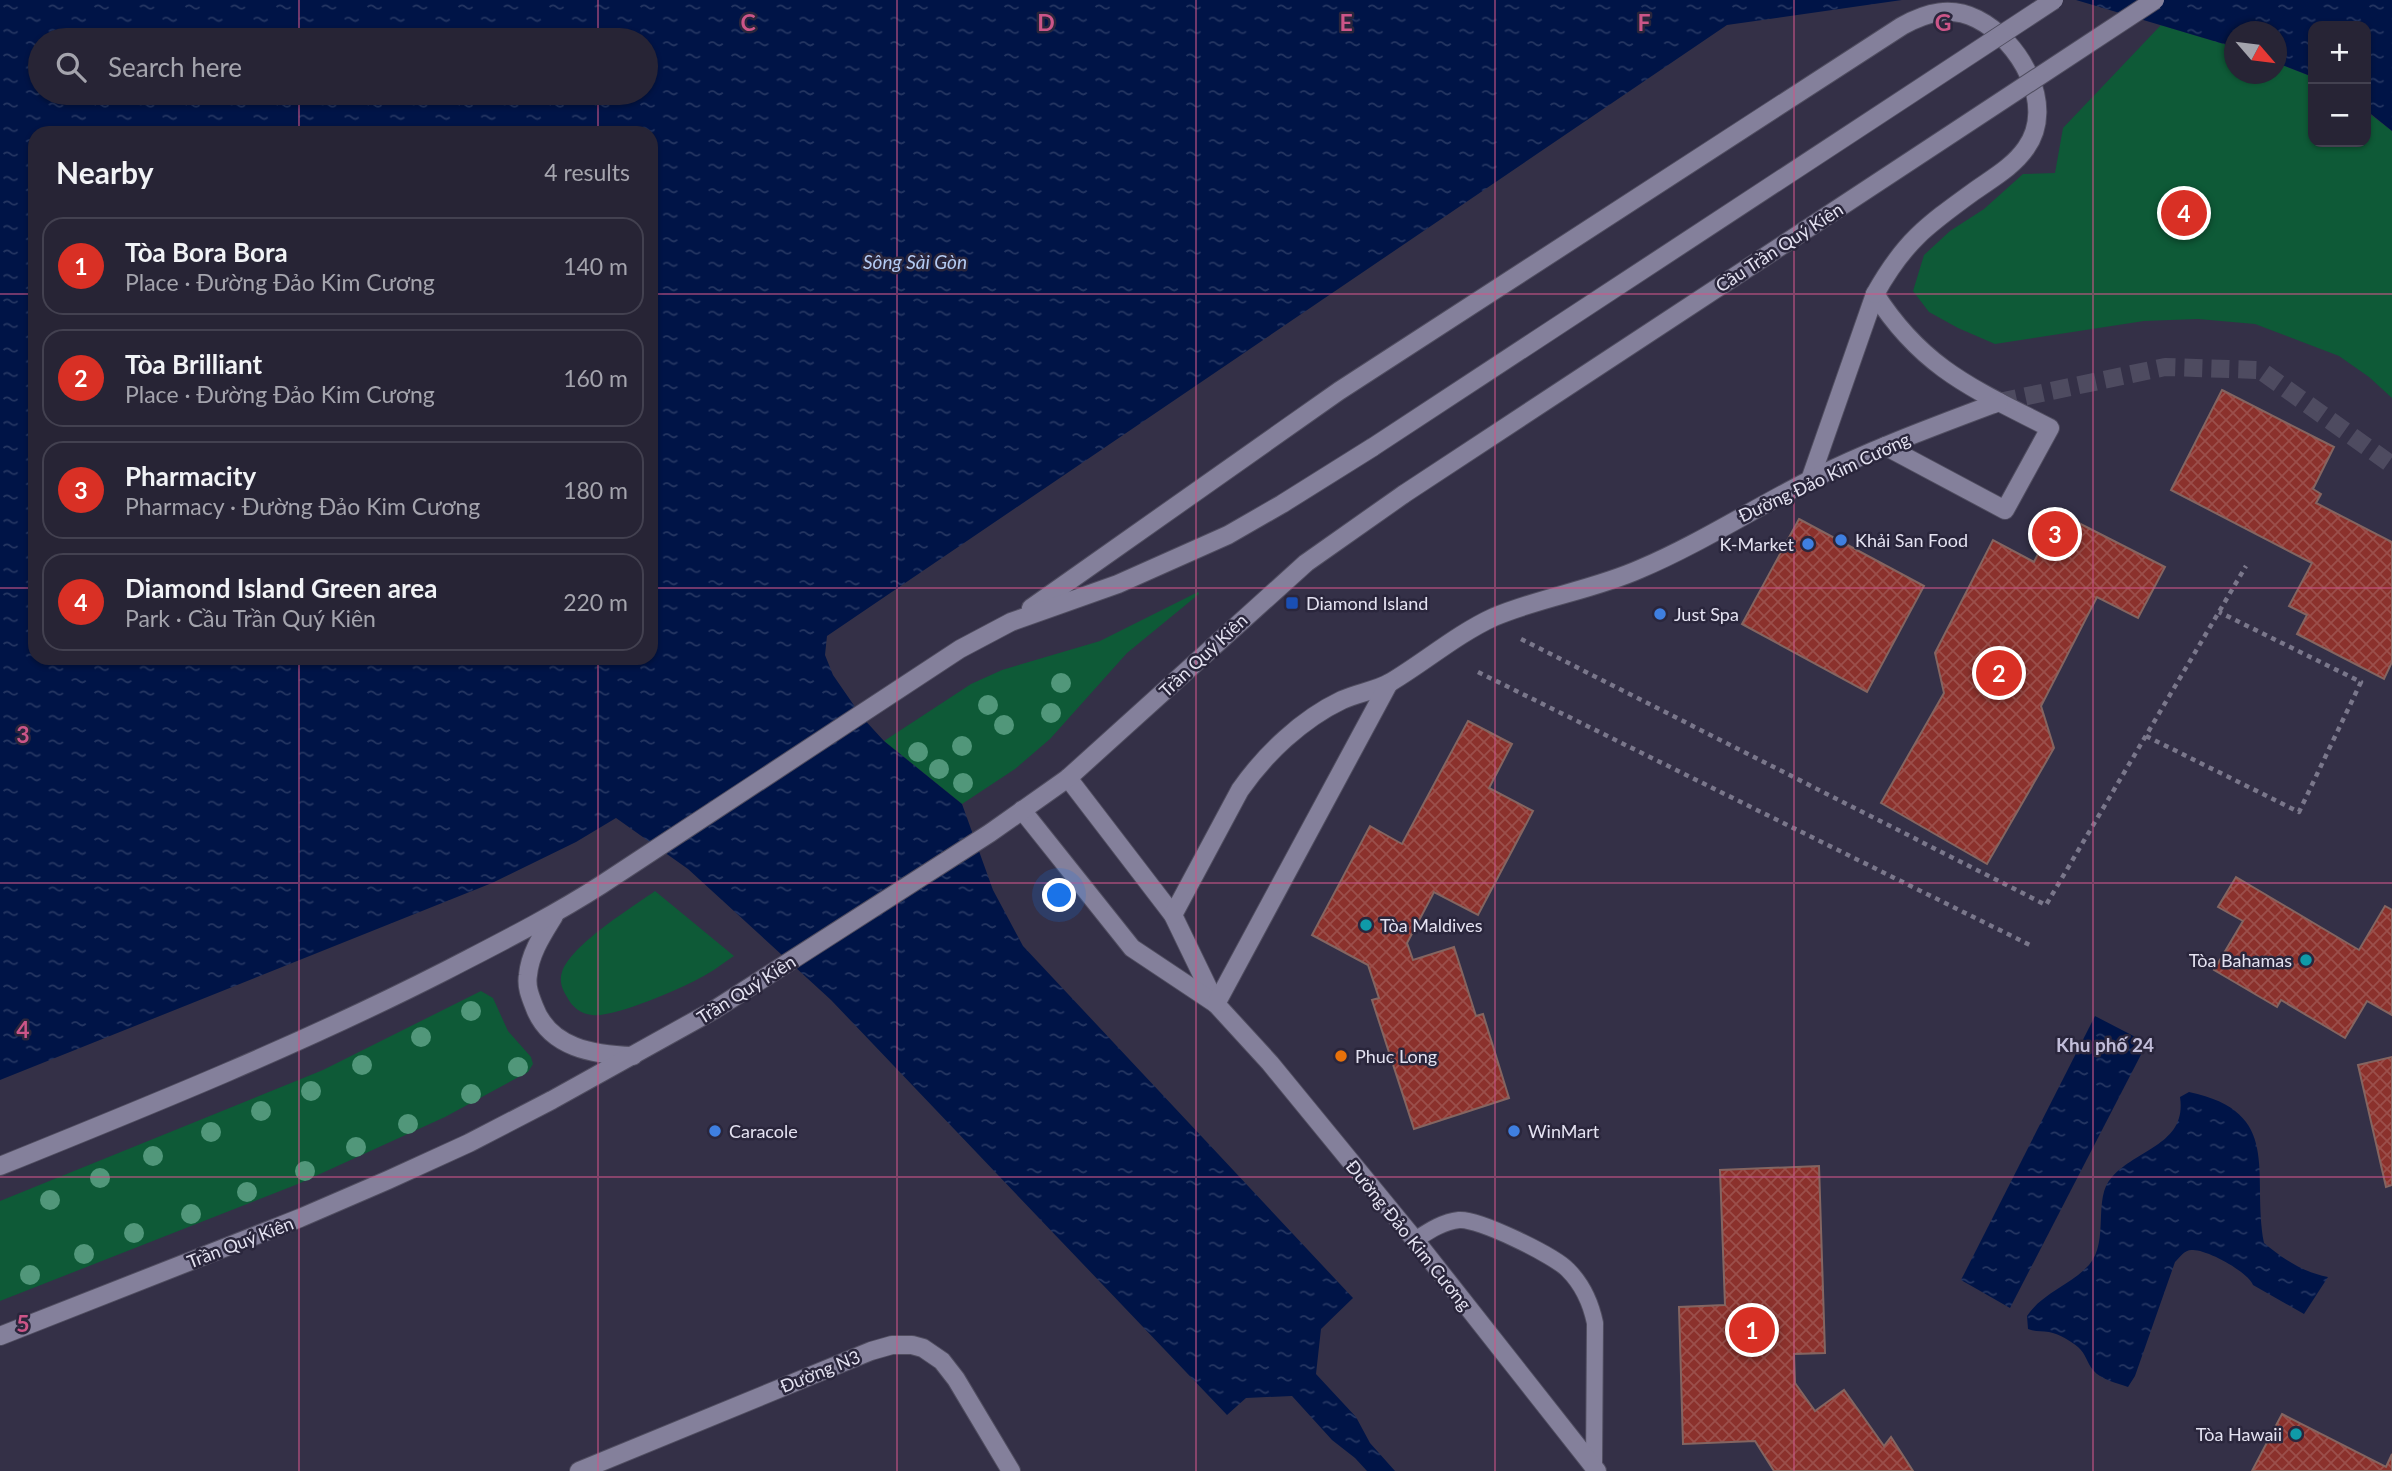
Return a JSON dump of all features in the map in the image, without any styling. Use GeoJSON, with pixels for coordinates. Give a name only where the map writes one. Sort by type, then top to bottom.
{"type":"FeatureCollection","features":[{"type":"Feature","properties":{"kind":"street"},"geometry":{"type":"LineString","coordinates":[[1011,622],[1165,565],[1282,505],[2054,0]]}},
{"type":"Feature","properties":{"kind":"street","name":"Cầu Trần Quý Kiên"},"geometry":{"type":"LineString","coordinates":[[1404,494],[2155,0]]}},
{"type":"Feature","properties":{"kind":"street"},"geometry":{"type":"LineString","coordinates":[[0,1166],[172,1097],[323,1030],[426,981],[556,913],[915,677],[1011,622],[1339,391],[1902,26],[1920,16],[1940,11],[1959,12],[1978,19],[1996,31],[2022,62],[2036,95],[2035,130],[2027,148],[2013,163],[1931,222],[1911,240],[1891,265],[1875,294],[1810,480]]}},
{"type":"Feature","properties":{"kind":"street"},"geometry":{"type":"LineString","coordinates":[[1875,294],[1906,337],[1945,372],[2050,428],[2005,510],[1885,446]]}},
{"type":"Feature","properties":{"kind":"street","name":"Đường Đảo Kim Cương"},"geometry":{"type":"LineString","coordinates":[[1173,915],[1240,790],[1268,755],[1315,716],[1360,691],[1389,683],[1455,638],[1493,618],[1642,568],[1810,480],[1885,446],[1999,402]]}},
{"type":"Feature","properties":{"kind":"street","name":"Trần Quý Kiên"},"geometry":{"type":"LineString","coordinates":[[0,1336],[288,1223],[388,1180],[481,1137],[714,1010],[989,833],[1068,778],[1306,563],[1404,494]]}},
{"type":"Feature","properties":{"kind":"street","name":"Đường Đảo Kim Cương"},"geometry":{"type":"LineString","coordinates":[[1216,1004],[1389,683]]}},
{"type":"Feature","properties":{"kind":"street","name":"Đường Đảo Kim Cương"},"geometry":{"type":"LineString","coordinates":[[1068,778],[1173,915],[1216,1004]]}},
{"type":"Feature","properties":{"kind":"street","name":"Đường Đảo Kim Cương"},"geometry":{"type":"LineString","coordinates":[[1022,810],[1132,948],[1216,1004],[1270,1063],[1415,1240],[1596,1469]]}},
{"type":"Feature","properties":{"kind":"street"},"geometry":{"type":"LineString","coordinates":[[556,913],[535,949],[527,976],[528,990],[537,1015],[555,1035],[576,1048],[598,1054],[633,1056]]}},
{"type":"Feature","properties":{"kind":"street","name":"Đường N3"},"geometry":{"type":"LineString","coordinates":[[579,1471],[871,1351],[903,1343],[923,1348],[950,1369],[1011,1471]]}},
{"type":"Feature","properties":{"kind":"lane"},"geometry":{"type":"LineString","coordinates":[[1415,1240],[1442,1223],[1462,1219],[1483,1224],[1568,1269],[1591,1304],[1595,1323],[1596,1469]]}},
{"type":"Feature","properties":{"kind":"path"},"geometry":{"type":"LineString","coordinates":[[1517,637],[2046,905],[2246,566]]}},
{"type":"Feature","properties":{"kind":"path"},"geometry":{"type":"LineString","coordinates":[[2146,736],[2299,812],[2361,682],[2219,612]]}},
{"type":"Feature","properties":{"kind":"path"},"geometry":{"type":"LineString","coordinates":[[1479,672],[2032,946]]}},
{"type":"Feature","properties":{"kind":"green space"},"geometry":{"type":"Polygon","coordinates":[[[2161,25],[2224,44],[2224,84],[2287,84],[2287,67],[2308,75],[2308,147],[2371,147],[2371,115],[2392,131],[2392,398],[2369,377],[2339,356],[2255,324],[2198,319],[2144,321],[1995,344],[1929,312],[1913,291],[1924,255],[1950,231],[1984,209],[2023,174],[2055,173],[2063,128],[2161,25]]]}},
{"type":"Feature","properties":{"kind":"green space"},"geometry":{"type":"Polygon","coordinates":[[[1198,592],[1199,594],[1127,653],[1050,739],[1015,769],[962,804],[884,741],[971,684],[1002,670],[1100,641],[1198,592]]]}},
{"type":"Feature","properties":{"kind":"green space"},"geometry":{"type":"Polygon","coordinates":[[[655,891],[734,956],[703,977],[645,1002],[602,1015],[581,1012],[569,1001],[562,985],[562,972],[568,961],[589,939],[655,891]]]}},
{"type":"Feature","properties":{"kind":"green space"},"geometry":{"type":"Polygon","coordinates":[[[481,991],[493,998],[508,1031],[531,1057],[533,1064],[528,1072],[445,1117],[298,1184],[0,1301],[0,1201],[323,1070],[481,991]]]}},
{"type":"Feature","properties":{"kind":"water","name":"Sông Sài Gòn"},"geometry":{"type":"Polygon","coordinates":[[[0,0],[1902,0],[1727,25],[827,636],[825,655],[833,675],[862,717],[884,741],[962,804],[993,890],[1023,946],[1353,1298],[1321,1329],[1316,1374],[1356,1417],[1370,1443],[1395,1471],[1367,1471],[1332,1440],[1292,1396],[1246,1398],[1227,1415],[831,1000],[688,869],[616,818],[576,842],[492,883],[0,1080],[0,0]]]}},
{"type":"Feature","properties":{"kind":"water"},"geometry":{"type":"Polygon","coordinates":[[[2076,0],[2392,0],[2392,131],[2371,114],[2371,21],[2308,21],[2308,75],[2287,67],[2287,21],[2224,21],[2224,44],[2076,0]]]}},
{"type":"Feature","properties":{"kind":"water"},"geometry":{"type":"Polygon","coordinates":[[[2095,1016],[2147,1043],[2010,1308],[1961,1280],[2095,1016]]]}},
{"type":"Feature","properties":{"kind":"water"},"geometry":{"type":"Polygon","coordinates":[[[2189,1092],[2219,1101],[2239,1114],[2251,1130],[2260,1170],[2264,1243],[2294,1264],[2328,1277],[2304,1314],[2253,1285],[2236,1268],[2217,1258],[2200,1251],[2185,1252],[2175,1262],[2135,1376],[2128,1387],[2109,1381],[2096,1373],[2081,1350],[2068,1340],[2053,1333],[2028,1329],[2027,1316],[2040,1301],[2089,1265],[2099,1244],[2106,1186],[2123,1167],[2169,1135],[2180,1113],[2180,1097],[2189,1092]]]}},
{"type":"Feature","properties":{"kind":"building"},"geometry":{"type":"Polygon","coordinates":[[[2222,390],[2334,447],[2313,489],[2321,494],[2316,503],[2392,542],[2392,662],[2384,679],[2297,634],[2307,615],[2289,606],[2312,563],[2171,490],[2222,390]]]}},
{"type":"Feature","properties":{"kind":"building"},"geometry":{"type":"Polygon","coordinates":[[[2059,513],[2165,567],[2138,618],[2097,597],[2041,706],[2054,748],[1987,864],[1881,803],[1944,693],[1935,653],[1993,540],[2034,562],[2059,513]]]}},
{"type":"Feature","properties":{"kind":"building"},"geometry":{"type":"Polygon","coordinates":[[[1799,519],[1924,586],[1867,692],[1742,624],[1799,519]]]}},
{"type":"Feature","properties":{"kind":"building","name":"Tòa Maldives"},"geometry":{"type":"Polygon","coordinates":[[[1468,721],[1512,744],[1489,788],[1533,811],[1478,915],[1434,892],[1407,943],[1413,960],[1454,947],[1476,1016],[1483,1014],[1509,1098],[1414,1129],[1372,1000],[1379,998],[1368,965],[1312,935],[1370,826],[1402,844],[1468,721]]]}},
{"type":"Feature","properties":{"kind":"building","name":"Tòa Bahamas"},"geometry":{"type":"Polygon","coordinates":[[[2236,877],[2359,950],[2385,906],[2392,910],[2392,1015],[2367,1001],[2345,1038],[2281,1000],[2277,1007],[2214,970],[2243,921],[2218,907],[2236,877]]]}},
{"type":"Feature","properties":{"kind":"building"},"geometry":{"type":"Polygon","coordinates":[[[2392,1057],[2392,1185],[2386,1187],[2358,1065],[2392,1057]]]}},
{"type":"Feature","properties":{"kind":"building"},"geometry":{"type":"Polygon","coordinates":[[[1819,1166],[1825,1353],[1794,1354],[1795,1383],[1815,1411],[1844,1390],[1884,1446],[1891,1437],[1913,1471],[1774,1471],[1755,1441],[1683,1444],[1679,1307],[1725,1305],[1720,1170],[1819,1166]]]}},
{"type":"Feature","properties":{"kind":"building","name":"Tòa Hawaii"},"geometry":{"type":"Polygon","coordinates":[[[2282,1414],[2386,1467],[2392,1454],[2392,1471],[2252,1471],[2282,1414]]]}},
{"type":"Feature","properties":{"kind":"tunnel"},"geometry":{"type":"LineString","coordinates":[[1999,402],[2165,367],[2260,370],[2392,465]]}},
{"type":"Feature","properties":{"kind":"place","name":"Diamond Island Green area"},"geometry":{"type":"Point","coordinates":[2184,213]}},
{"type":"Feature","properties":{"kind":"place","name":"Pharmacity"},"geometry":{"type":"Point","coordinates":[2055,534]}},
{"type":"Feature","properties":{"kind":"place","name":"Khải San Food"},"geometry":{"type":"Point","coordinates":[1841,540]}},
{"type":"Feature","properties":{"kind":"place","name":"K-Market"},"geometry":{"type":"Point","coordinates":[1808,544]}},
{"type":"Feature","properties":{"kind":"place","name":"Diamond Island"},"geometry":{"type":"Point","coordinates":[1292,603]}},
{"type":"Feature","properties":{"kind":"place","name":"Just Spa"},"geometry":{"type":"Point","coordinates":[1660,614]}},
{"type":"Feature","properties":{"kind":"place","name":"Tòa Brilliant"},"geometry":{"type":"Point","coordinates":[1999,673]}},
{"type":"Feature","properties":{"kind":"place","name":"Tòa Maldives"},"geometry":{"type":"Point","coordinates":[1366,925]}},
{"type":"Feature","properties":{"kind":"place","name":"Tòa Bahamas"},"geometry":{"type":"Point","coordinates":[2306,960]}},
{"type":"Feature","properties":{"kind":"place","name":"Phuc Long"},"geometry":{"type":"Point","coordinates":[1341,1056]}},
{"type":"Feature","properties":{"kind":"place","name":"Caracole"},"geometry":{"type":"Point","coordinates":[715,1131]}},
{"type":"Feature","properties":{"kind":"place","name":"WinMart"},"geometry":{"type":"Point","coordinates":[1514,1131]}},
{"type":"Feature","properties":{"kind":"place","name":"Tòa Bora Bora"},"geometry":{"type":"Point","coordinates":[1752,1330]}},
{"type":"Feature","properties":{"kind":"place","name":"Tòa Hawaii"},"geometry":{"type":"Point","coordinates":[2296,1434]}},
{"type":"Feature","properties":{"kind":"district","name":"Khu phố 24"},"geometry":{"type":"Point","coordinates":[2105,1044]}}]}
